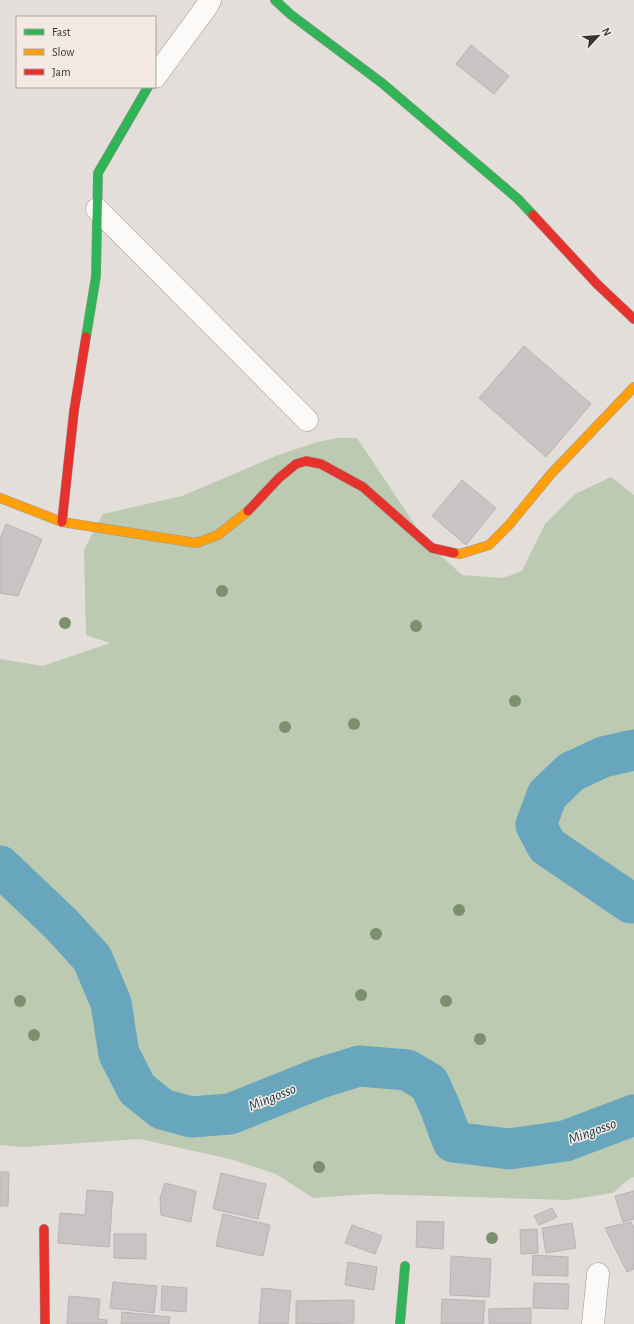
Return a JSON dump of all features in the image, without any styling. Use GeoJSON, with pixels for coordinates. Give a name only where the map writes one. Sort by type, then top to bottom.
{"type":"FeatureCollection","features":[{"type":"Feature","properties":{"kind":"street"},"geometry":{"type":"LineString","coordinates":[[156,75],[210,0]]}},
{"type":"Feature","properties":{"kind":"street"},"geometry":{"type":"LineString","coordinates":[[275,0],[290,14],[382,83],[518,199],[597,284],[634,319]]}},
{"type":"Feature","properties":{"kind":"street"},"geometry":{"type":"LineString","coordinates":[[62,522],[74,411],[96,276],[98,173],[147,88]]}},
{"type":"Feature","properties":{"kind":"street"},"geometry":{"type":"LineString","coordinates":[[97,209],[307,420]]}},
{"type":"Feature","properties":{"kind":"street"},"geometry":{"type":"LineString","coordinates":[[0,498],[62,522],[196,543],[218,535],[224,531],[244,515],[279,478],[296,464],[306,461],[321,464],[363,487],[432,548],[460,554],[489,545],[509,525],[551,474],[634,387]]}},
{"type":"Feature","properties":{"kind":"street"},"geometry":{"type":"LineString","coordinates":[[44,1229],[45,1324]]}},
{"type":"Feature","properties":{"kind":"street"},"geometry":{"type":"LineString","coordinates":[[400,1324],[405,1266]]}},
{"type":"Feature","properties":{"kind":"street"},"geometry":{"type":"LineString","coordinates":[[593,1324],[598,1274]]}},
{"type":"Feature","properties":{"kind":"green space"},"geometry":{"type":"Polygon","coordinates":[[[337,438],[357,438],[427,543],[462,575],[503,578],[522,571],[545,524],[575,494],[611,477],[634,495],[634,1177],[629,1179],[613,1193],[568,1200],[370,1194],[313,1198],[276,1174],[230,1159],[140,1139],[22,1147],[0,1145],[0,659],[43,666],[110,643],[86,635],[84,550],[103,514],[182,496],[278,455],[317,442],[337,438]]]}},
{"type":"Feature","properties":{"kind":"building"},"geometry":{"type":"Polygon","coordinates":[[[471,45],[509,76],[494,94],[456,64],[471,45]]]}},
{"type":"Feature","properties":{"kind":"building"},"geometry":{"type":"Polygon","coordinates":[[[524,346],[591,404],[546,457],[479,398],[524,346]]]}},
{"type":"Feature","properties":{"kind":"building"},"geometry":{"type":"Polygon","coordinates":[[[462,480],[496,508],[466,545],[432,516],[462,480]]]}},
{"type":"Feature","properties":{"kind":"building"},"geometry":{"type":"Polygon","coordinates":[[[6,524],[42,539],[18,596],[0,593],[0,539],[6,524]]]}},
{"type":"Feature","properties":{"kind":"building"},"geometry":{"type":"Polygon","coordinates":[[[0,1172],[9,1172],[8,1206],[0,1206],[0,1172]]]}},
{"type":"Feature","properties":{"kind":"building"},"geometry":{"type":"Polygon","coordinates":[[[221,1173],[266,1184],[258,1219],[213,1209],[221,1173]]]}},
{"type":"Feature","properties":{"kind":"building"},"geometry":{"type":"Polygon","coordinates":[[[165,1183],[196,1191],[191,1222],[161,1215],[160,1198],[165,1183]]]}},
{"type":"Feature","properties":{"kind":"building"},"geometry":{"type":"Polygon","coordinates":[[[87,1190],[113,1192],[109,1247],[58,1243],[60,1213],[85,1215],[87,1190]]]}},
{"type":"Feature","properties":{"kind":"building"},"geometry":{"type":"Polygon","coordinates":[[[634,1191],[634,1219],[623,1222],[615,1196],[634,1191]]]}},
{"type":"Feature","properties":{"kind":"building"},"geometry":{"type":"Polygon","coordinates":[[[552,1208],[557,1217],[539,1225],[534,1216],[552,1208]]]}},
{"type":"Feature","properties":{"kind":"building"},"geometry":{"type":"Polygon","coordinates":[[[223,1214],[270,1225],[263,1256],[216,1246],[223,1214]]]}},
{"type":"Feature","properties":{"kind":"building"},"geometry":{"type":"Polygon","coordinates":[[[417,1221],[444,1222],[443,1249],[416,1247],[417,1221]]]}},
{"type":"Feature","properties":{"kind":"building"},"geometry":{"type":"Polygon","coordinates":[[[631,1222],[634,1228],[634,1269],[627,1272],[605,1228],[631,1222]]]}},
{"type":"Feature","properties":{"kind":"building"},"geometry":{"type":"Polygon","coordinates":[[[572,1223],[576,1248],[546,1253],[542,1228],[572,1223]]]}},
{"type":"Feature","properties":{"kind":"building"},"geometry":{"type":"Polygon","coordinates":[[[352,1225],[382,1236],[375,1254],[345,1243],[352,1225]]]}},
{"type":"Feature","properties":{"kind":"building"},"geometry":{"type":"Polygon","coordinates":[[[537,1229],[538,1253],[521,1254],[520,1230],[537,1229]]]}},
{"type":"Feature","properties":{"kind":"building"},"geometry":{"type":"Polygon","coordinates":[[[114,1234],[146,1234],[146,1259],[114,1258],[114,1234]]]}},
{"type":"Feature","properties":{"kind":"building"},"geometry":{"type":"Polygon","coordinates":[[[533,1255],[568,1257],[568,1276],[532,1275],[533,1255]]]}},
{"type":"Feature","properties":{"kind":"building"},"geometry":{"type":"Polygon","coordinates":[[[451,1256],[491,1259],[489,1297],[450,1295],[451,1256]]]}},
{"type":"Feature","properties":{"kind":"building"},"geometry":{"type":"Polygon","coordinates":[[[348,1262],[377,1267],[374,1290],[345,1285],[348,1262]]]}},
{"type":"Feature","properties":{"kind":"building"},"geometry":{"type":"Polygon","coordinates":[[[113,1282],[157,1286],[154,1313],[110,1308],[113,1282]]]}},
{"type":"Feature","properties":{"kind":"building"},"geometry":{"type":"Polygon","coordinates":[[[534,1283],[569,1284],[568,1309],[533,1308],[534,1283]]]}},
{"type":"Feature","properties":{"kind":"building"},"geometry":{"type":"Polygon","coordinates":[[[162,1286],[187,1288],[186,1312],[161,1310],[162,1286]]]}},
{"type":"Feature","properties":{"kind":"building"},"geometry":{"type":"Polygon","coordinates":[[[262,1288],[291,1291],[288,1324],[259,1324],[262,1288]]]}},
{"type":"Feature","properties":{"kind":"building"},"geometry":{"type":"Polygon","coordinates":[[[69,1296],[100,1299],[98,1319],[107,1320],[107,1324],[67,1324],[69,1296]]]}},
{"type":"Feature","properties":{"kind":"building"},"geometry":{"type":"Polygon","coordinates":[[[442,1299],[485,1301],[483,1324],[441,1324],[442,1299]]]}},
{"type":"Feature","properties":{"kind":"building"},"geometry":{"type":"Polygon","coordinates":[[[354,1300],[354,1323],[296,1324],[296,1301],[354,1300]]]}},
{"type":"Feature","properties":{"kind":"building"},"geometry":{"type":"Polygon","coordinates":[[[531,1308],[531,1324],[489,1324],[489,1309],[531,1308]]]}},
{"type":"Feature","properties":{"kind":"building"},"geometry":{"type":"Polygon","coordinates":[[[122,1312],[170,1317],[169,1324],[121,1324],[122,1312]]]}},
{"type":"Feature","properties":{"kind":"waterway","name":"Mingosso"},"geometry":{"type":"LineString","coordinates":[[634,750],[603,757],[571,772],[547,795],[536,825],[547,846],[631,903],[634,903]]}},
{"type":"Feature","properties":{"kind":"waterway","name":"Mingosso"},"geometry":{"type":"LineString","coordinates":[[0,866],[61,924],[92,958],[111,1003],[119,1054],[137,1089],[162,1109],[191,1117],[230,1114],[320,1078],[359,1066],[407,1070],[429,1083],[453,1142],[509,1149],[565,1141],[634,1115]]}},
{"type":"Feature","properties":{"kind":"traffic: fast"},"geometry":{"type":"LineString","coordinates":[[275,0],[290,14],[382,83],[518,199],[533,215]]}},
{"type":"Feature","properties":{"kind":"traffic: fast"},"geometry":{"type":"LineString","coordinates":[[86,337],[96,276],[98,173],[147,88]]}},
{"type":"Feature","properties":{"kind":"traffic: fast"},"geometry":{"type":"LineString","coordinates":[[400,1324],[405,1266]]}},
{"type":"Feature","properties":{"kind":"traffic: slow"},"geometry":{"type":"LineString","coordinates":[[454,553],[460,554],[489,545],[509,525],[551,474],[634,387]]}},
{"type":"Feature","properties":{"kind":"traffic: slow"},"geometry":{"type":"LineString","coordinates":[[0,498],[62,522],[196,543],[218,535],[248,511]]}},
{"type":"Feature","properties":{"kind":"traffic: jam"},"geometry":{"type":"LineString","coordinates":[[533,215],[597,284],[634,319]]}},
{"type":"Feature","properties":{"kind":"traffic: jam"},"geometry":{"type":"LineString","coordinates":[[62,522],[74,411],[86,337]]}},
{"type":"Feature","properties":{"kind":"traffic: jam"},"geometry":{"type":"LineString","coordinates":[[248,511],[279,478],[296,464],[306,461],[321,464],[363,487],[432,548],[454,553]]}},
{"type":"Feature","properties":{"kind":"traffic: jam"},"geometry":{"type":"LineString","coordinates":[[44,1229],[45,1324]]}}]}
